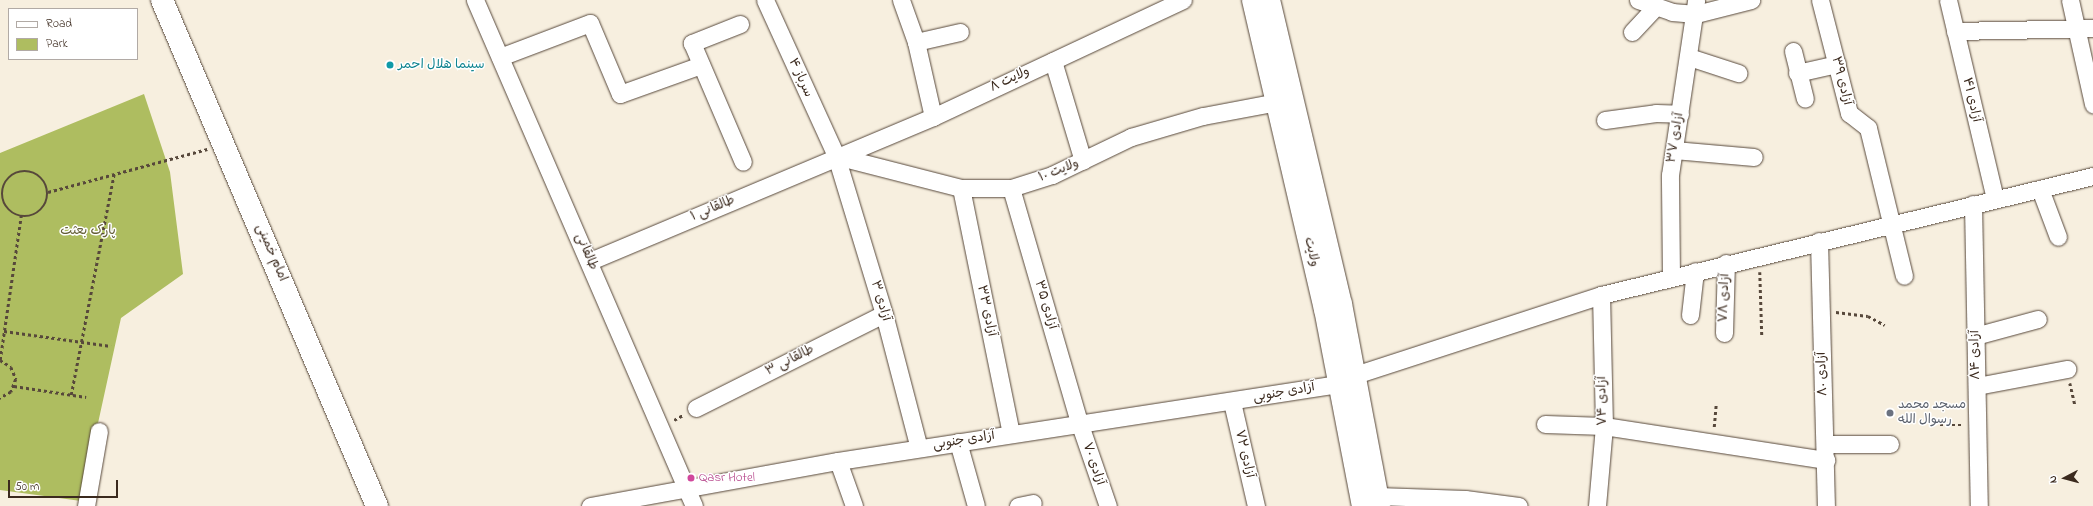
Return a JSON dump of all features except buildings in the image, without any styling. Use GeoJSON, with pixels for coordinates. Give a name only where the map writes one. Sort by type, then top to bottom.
{"type":"FeatureCollection","features":[{"type":"Feature","properties":{"kind":"main road","name":"امام خمینی"},"geometry":{"type":"LineString","coordinates":[[162,0],[225,144],[377,506]]}},
{"type":"Feature","properties":{"kind":"main road","name":"ولایت"},"geometry":{"type":"LineString","coordinates":[[1253,0],[1277,102],[1347,379]]}},
{"type":"Feature","properties":{"kind":"main road","name":"ولایت"},"geometry":{"type":"LineString","coordinates":[[1270,0],[1373,503]]}},
{"type":"Feature","properties":{"kind":"street","name":"طالقانی"},"geometry":{"type":"LineString","coordinates":[[475,0],[590,261],[659,427],[694,506]]}},
{"type":"Feature","properties":{"kind":"street","name":"سرباز ۴"},"geometry":{"type":"LineString","coordinates":[[765,0],[836,156]]}},
{"type":"Feature","properties":{"kind":"street"},"geometry":{"type":"LineString","coordinates":[[901,0],[916,42],[932,117]]}},
{"type":"Feature","properties":{"kind":"street","name":"ولایت ۸"},"geometry":{"type":"LineString","coordinates":[[836,156],[932,117],[1183,0]]}},
{"type":"Feature","properties":{"kind":"street"},"geometry":{"type":"LineString","coordinates":[[1638,0],[1656,6],[1696,7],[1752,0]]}},
{"type":"Feature","properties":{"kind":"street","name":"آزادی ۳۹"},"geometry":{"type":"LineString","coordinates":[[1820,0],[1850,113],[1868,128],[1904,276]]}},
{"type":"Feature","properties":{"kind":"street","name":"آزادی ۴۱"},"geometry":{"type":"LineString","coordinates":[[1948,0],[1995,199]]}},
{"type":"Feature","properties":{"kind":"street"},"geometry":{"type":"LineString","coordinates":[[2070,0],[2085,29],[2093,104]]}},
{"type":"Feature","properties":{"kind":"street"},"geometry":{"type":"LineString","coordinates":[[1632,32],[1656,6]]}},
{"type":"Feature","properties":{"kind":"street","name":"آزادی ۳۷"},"geometry":{"type":"LineString","coordinates":[[1671,277],[1670,175],[1696,7]]}},
{"type":"Feature","properties":{"kind":"street"},"geometry":{"type":"LineString","coordinates":[[500,57],[590,23],[620,94],[701,65]]}},
{"type":"Feature","properties":{"kind":"street"},"geometry":{"type":"LineString","coordinates":[[740,24],[692,43],[743,162]]}},
{"type":"Feature","properties":{"kind":"street"},"geometry":{"type":"LineString","coordinates":[[1955,31],[2085,29]]}},
{"type":"Feature","properties":{"kind":"street"},"geometry":{"type":"LineString","coordinates":[[916,42],[960,32]]}},
{"type":"Feature","properties":{"kind":"street"},"geometry":{"type":"LineString","coordinates":[[1792,52],[1805,99]]}},
{"type":"Feature","properties":{"kind":"street"},"geometry":{"type":"LineString","coordinates":[[1689,57],[1738,73]]}},
{"type":"Feature","properties":{"kind":"street"},"geometry":{"type":"LineString","coordinates":[[1053,60],[1083,161]]}},
{"type":"Feature","properties":{"kind":"street"},"geometry":{"type":"LineString","coordinates":[[1797,73],[1837,64]]}},
{"type":"Feature","properties":{"kind":"street","name":"ولایت ۱۰"},"geometry":{"type":"LineString","coordinates":[[836,156],[961,188],[1010,188],[1083,161],[1131,138],[1203,116],[1277,102]]}},
{"type":"Feature","properties":{"kind":"street"},"geometry":{"type":"LineString","coordinates":[[1605,120],[1680,114]]}},
{"type":"Feature","properties":{"kind":"street"},"geometry":{"type":"LineString","coordinates":[[1674,150],[1754,157]]}},
{"type":"Feature","properties":{"kind":"street","name":"طالقانی ۱"},"geometry":{"type":"LineString","coordinates":[[590,261],[836,156]]}},
{"type":"Feature","properties":{"kind":"street","name":"آزادی ۳"},"geometry":{"type":"LineString","coordinates":[[836,156],[884,314],[919,448]]}},
{"type":"Feature","properties":{"kind":"street","name":"آزادی جنوبی"},"geometry":{"type":"LineString","coordinates":[[594,505],[686,490],[838,461],[1079,422],[1232,402],[1347,379],[1601,295],[1726,263],[2093,176]]}},
{"type":"Feature","properties":{"kind":"street","name":"آزادی ۳۳"},"geometry":{"type":"LineString","coordinates":[[961,188],[1011,433]]}},
{"type":"Feature","properties":{"kind":"street","name":"آزادی ۳۵"},"geometry":{"type":"LineString","coordinates":[[1010,188],[1079,422]]}},
{"type":"Feature","properties":{"kind":"street"},"geometry":{"type":"LineString","coordinates":[[2040,188],[2058,237]]}},
{"type":"Feature","properties":{"kind":"street","name":"آزادی ۸۴"},"geometry":{"type":"LineString","coordinates":[[1973,204],[1979,506]]}},
{"type":"Feature","properties":{"kind":"street","name":"آزادی ۸۰"},"geometry":{"type":"LineString","coordinates":[[1819,241],[1826,452],[1826,506]]}},
{"type":"Feature","properties":{"kind":"street","name":"آزادی ۷۸"},"geometry":{"type":"LineString","coordinates":[[1724,333],[1726,263]]}},
{"type":"Feature","properties":{"kind":"street"},"geometry":{"type":"LineString","coordinates":[[1690,315],[1695,271]]}},
{"type":"Feature","properties":{"kind":"street","name":"آزادی ۷۴"},"geometry":{"type":"LineString","coordinates":[[1597,506],[1604,426],[1601,295]]}},
{"type":"Feature","properties":{"kind":"street","name":"طالقانی ۳"},"geometry":{"type":"LineString","coordinates":[[696,408],[884,314]]}},
{"type":"Feature","properties":{"kind":"street"},"geometry":{"type":"LineString","coordinates":[[1976,336],[2038,319]]}},
{"type":"Feature","properties":{"kind":"street"},"geometry":{"type":"LineString","coordinates":[[1977,386],[2067,369]]}},
{"type":"Feature","properties":{"kind":"street","name":"آزادی ۷۲"},"geometry":{"type":"LineString","coordinates":[[1232,402],[1256,506]]}},
{"type":"Feature","properties":{"kind":"street","name":"آزادی ۷۰"},"geometry":{"type":"LineString","coordinates":[[1079,422],[1108,506]]}},
{"type":"Feature","properties":{"kind":"street"},"geometry":{"type":"LineString","coordinates":[[1545,424],[1604,426],[1713,441],[1826,452],[1890,444]]}},
{"type":"Feature","properties":{"kind":"street"},"geometry":{"type":"LineString","coordinates":[[86,506],[99,431]]}},
{"type":"Feature","properties":{"kind":"street"},"geometry":{"type":"LineString","coordinates":[[958,442],[976,506]]}},
{"type":"Feature","properties":{"kind":"street"},"geometry":{"type":"LineString","coordinates":[[838,461],[854,506]]}},
{"type":"Feature","properties":{"kind":"street"},"geometry":{"type":"LineString","coordinates":[[1373,503],[1496,504],[1519,506]]}},
{"type":"Feature","properties":{"kind":"path"},"geometry":{"type":"LineString","coordinates":[[48,192],[225,144]]}},
{"type":"Feature","properties":{"kind":"path"},"geometry":{"type":"LineString","coordinates":[[28,170],[42,177],[48,192],[41,211],[21,216],[4,202],[7,179],[28,170]]}},
{"type":"Feature","properties":{"kind":"path"},"geometry":{"type":"LineString","coordinates":[[71,395],[114,174]]}},
{"type":"Feature","properties":{"kind":"path"},"geometry":{"type":"LineString","coordinates":[[0,398],[14,386],[15,373],[0,360],[21,216]]}},
{"type":"Feature","properties":{"kind":"path"},"geometry":{"type":"LineString","coordinates":[[1759,256],[1762,335]]}},
{"type":"Feature","properties":{"kind":"path"},"geometry":{"type":"LineString","coordinates":[[1821,310],[1868,316],[1885,326]]}},
{"type":"Feature","properties":{"kind":"path"},"geometry":{"type":"LineString","coordinates":[[4,331],[111,346]]}},
{"type":"Feature","properties":{"kind":"path"},"geometry":{"type":"LineString","coordinates":[[2067,369],[2075,405]]}},
{"type":"Feature","properties":{"kind":"path"},"geometry":{"type":"LineString","coordinates":[[14,386],[86,397]]}},
{"type":"Feature","properties":{"kind":"path"},"geometry":{"type":"LineString","coordinates":[[1713,441],[1716,405]]}},
{"type":"Feature","properties":{"kind":"path"},"geometry":{"type":"LineString","coordinates":[[659,427],[696,408]]}},
{"type":"Feature","properties":{"kind":"path"},"geometry":{"type":"LineString","coordinates":[[1940,425],[1977,425]]}},
{"type":"Feature","properties":{"kind":"green space","name":"پارک بعثت"},"geometry":{"type":"Polygon","coordinates":[[[144,94],[170,172],[183,274],[121,318],[81,501],[0,490],[0,153],[144,94]]]}},
{"type":"Feature","properties":{"kind":"place","name":"سینما هلال احمر"},"geometry":{"type":"Point","coordinates":[390,65]}},
{"type":"Feature","properties":{"kind":"place","name":"مسجد محمد رسوال الله"},"geometry":{"type":"Point","coordinates":[1890,413]}},
{"type":"Feature","properties":{"kind":"place","name":"Qasr Hotel"},"geometry":{"type":"Point","coordinates":[691,478]}}]}
